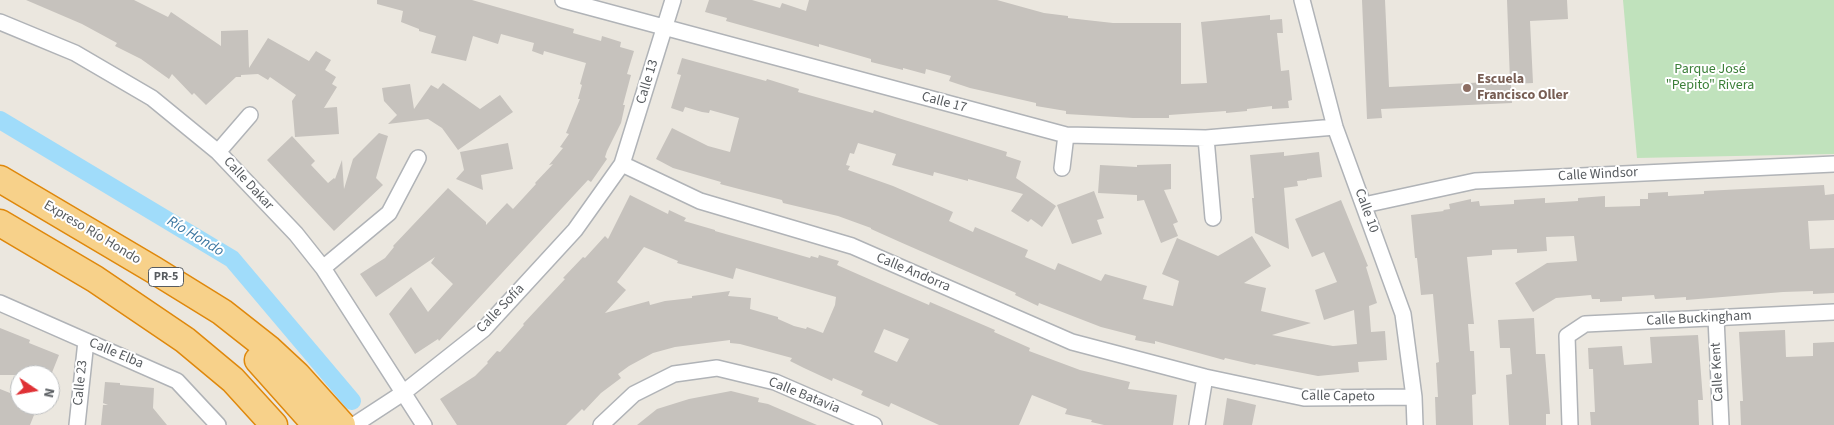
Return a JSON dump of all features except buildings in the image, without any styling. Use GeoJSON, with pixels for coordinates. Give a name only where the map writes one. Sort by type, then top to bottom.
{"type":"FeatureCollection","features":[{"type":"Feature","properties":{"kind":"highway","name":"Expreso Río Hondo"},"geometry":{"type":"LineString","coordinates":[[0,179],[222,312],[269,349],[290,415],[342,425]]}},
{"type":"Feature","properties":{"kind":"highway"},"geometry":{"type":"LineString","coordinates":[[0,223],[95,279],[174,332],[215,354],[247,378],[290,415],[316,425]]}},
{"type":"Feature","properties":{"kind":"street","name":"Calle 17"},"geometry":{"type":"LineString","coordinates":[[563,0],[664,29],[1066,135],[1206,138],[1335,127]]}},
{"type":"Feature","properties":{"kind":"street","name":"Calle 13"},"geometry":{"type":"LineString","coordinates":[[622,164],[672,0]]}},
{"type":"Feature","properties":{"kind":"street","name":"Calle 10"},"geometry":{"type":"LineString","coordinates":[[1302,0],[1335,127],[1403,314],[1414,397],[1415,425]]}},
{"type":"Feature","properties":{"kind":"street","name":"Calle Dakar"},"geometry":{"type":"LineString","coordinates":[[0,22],[75,53],[152,98],[218,152],[296,234],[323,268],[424,425]]}},
{"type":"Feature","properties":{"kind":"street"},"geometry":{"type":"LineString","coordinates":[[218,152],[250,115]]}},
{"type":"Feature","properties":{"kind":"street"},"geometry":{"type":"LineString","coordinates":[[1062,168],[1066,135]]}},
{"type":"Feature","properties":{"kind":"street"},"geometry":{"type":"LineString","coordinates":[[1206,138],[1213,218]]}},
{"type":"Feature","properties":{"kind":"street"},"geometry":{"type":"LineString","coordinates":[[323,268],[389,213],[418,158]]}},
{"type":"Feature","properties":{"kind":"street","name":"Calle Andorra"},"geometry":{"type":"LineString","coordinates":[[622,164],[700,201],[852,246],[1072,342],[1205,377]]}},
{"type":"Feature","properties":{"kind":"street","name":"Calle Sofía"},"geometry":{"type":"LineString","coordinates":[[354,425],[403,393],[484,329],[574,230],[622,164]]}},
{"type":"Feature","properties":{"kind":"street","name":"Calle Windsor"},"geometry":{"type":"LineString","coordinates":[[1364,205],[1475,181],[1834,164]]}},
{"type":"Feature","properties":{"kind":"street","name":"Calle Elba"},"geometry":{"type":"LineString","coordinates":[[0,303],[177,381],[218,425]]}},
{"type":"Feature","properties":{"kind":"street","name":"Calle Buckingham"},"geometry":{"type":"LineString","coordinates":[[1570,425],[1567,336],[1585,324],[1834,312]]}},
{"type":"Feature","properties":{"kind":"street","name":"Calle Kent"},"geometry":{"type":"LineString","coordinates":[[1716,318],[1721,425]]}},
{"type":"Feature","properties":{"kind":"street","name":"Calle 23"},"geometry":{"type":"LineString","coordinates":[[77,425],[86,341]]}},
{"type":"Feature","properties":{"kind":"street","name":"Calle Batavia"},"geometry":{"type":"LineString","coordinates":[[601,425],[634,394],[674,374],[717,368],[775,382],[874,425]]}},
{"type":"Feature","properties":{"kind":"street"},"geometry":{"type":"LineString","coordinates":[[1197,425],[1205,377]]}},
{"type":"Feature","properties":{"kind":"street","name":"Calle Capeto"},"geometry":{"type":"LineString","coordinates":[[1205,377],[1304,398],[1414,397]]}},
{"type":"Feature","properties":{"kind":"green space","name":"Parque José \"Pepito\" Rivera"},"geometry":{"type":"Polygon","coordinates":[[[1623,0],[1834,0],[1834,154],[1637,158],[1623,0]]]}},
{"type":"Feature","properties":{"kind":"waterway","name":"Río Hondo"},"geometry":{"type":"LineString","coordinates":[[0,120],[232,259],[352,401]]}},
{"type":"Feature","properties":{"kind":"place","name":"Escuela Francisco Oller"},"geometry":{"type":"Point","coordinates":[1467,88]}}]}
